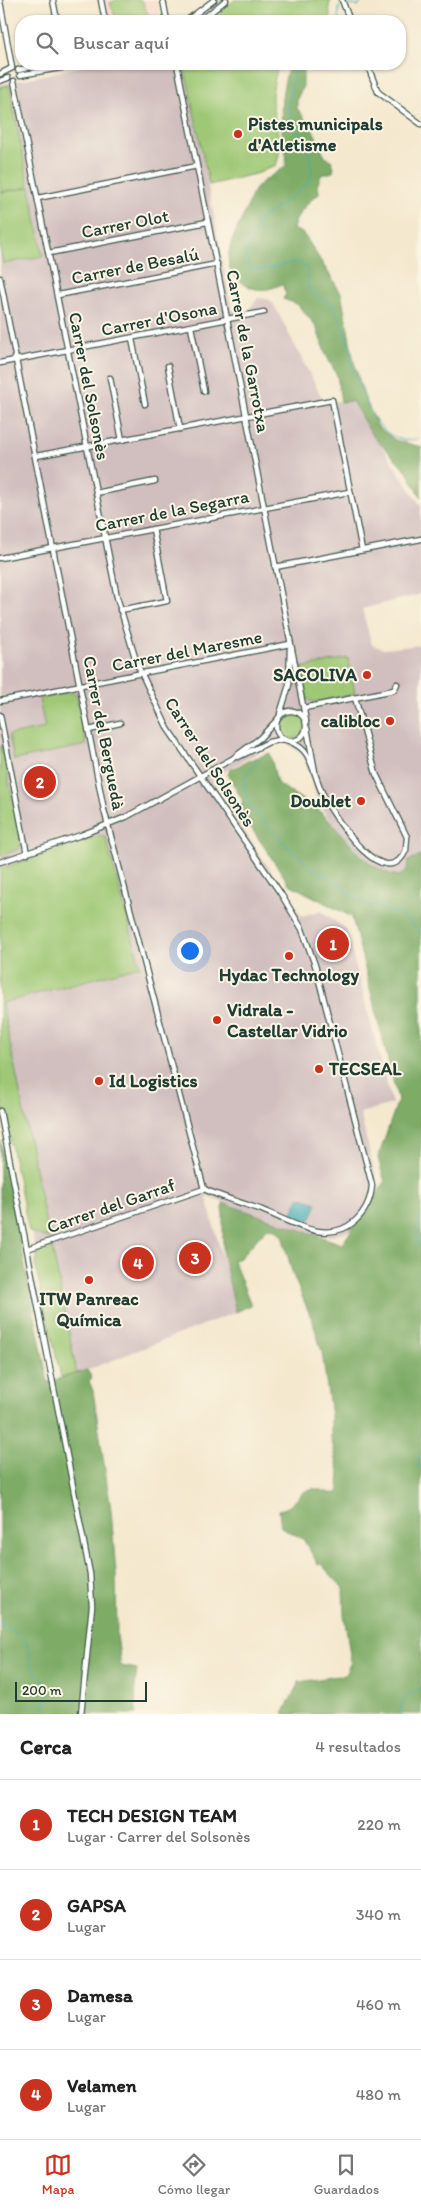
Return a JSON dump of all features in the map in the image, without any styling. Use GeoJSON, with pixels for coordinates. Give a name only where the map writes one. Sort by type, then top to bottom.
{"type":"FeatureCollection","features":[{"type":"Feature","properties":{"kind":"street"},"geometry":{"type":"LineString","coordinates":[[53,0],[56,15]]}},
{"type":"Feature","properties":{"kind":"street"},"geometry":{"type":"LineString","coordinates":[[101,0],[104,15]]}},
{"type":"Feature","properties":{"kind":"street"},"geometry":{"type":"LineString","coordinates":[[163,0],[166,15]]}},
{"type":"Feature","properties":{"kind":"street"},"geometry":{"type":"LineString","coordinates":[[194,15],[214,0]]}},
{"type":"Feature","properties":{"kind":"street"},"geometry":{"type":"LineString","coordinates":[[207,15],[226,0]]}},
{"type":"Feature","properties":{"kind":"street"},"geometry":{"type":"LineString","coordinates":[[342,0],[348,15]]}},
{"type":"Feature","properties":{"kind":"street"},"geometry":{"type":"LineString","coordinates":[[0,1],[12,68]]}},
{"type":"Feature","properties":{"kind":"street"},"geometry":{"type":"LineString","coordinates":[[0,40],[7,39]]}},
{"type":"Feature","properties":{"kind":"street"},"geometry":{"type":"LineString","coordinates":[[0,74],[12,68]]}},
{"type":"Feature","properties":{"kind":"street"},"geometry":{"type":"LineString","coordinates":[[18,70],[20,75]]}},
{"type":"Feature","properties":{"kind":"street"},"geometry":{"type":"LineString","coordinates":[[0,81],[8,78],[14,81],[20,75],[49,70]]}},
{"type":"Feature","properties":{"kind":"street","name":"Carrer de la Garrotxa"},"geometry":{"type":"LineString","coordinates":[[178,70],[304,708],[315,778]]}},
{"type":"Feature","properties":{"kind":"street"},"geometry":{"type":"LineString","coordinates":[[369,70],[378,92],[421,124]]}},
{"type":"Feature","properties":{"kind":"street"},"geometry":{"type":"LineString","coordinates":[[7,72],[8,78]]}},
{"type":"Feature","properties":{"kind":"street","name":"Carrer del Solsonès"},"geometry":{"type":"LineString","coordinates":[[14,81],[120,610],[142,675],[168,729],[302,929],[315,965],[372,1185],[370,1201],[358,1218],[346,1227],[327,1232],[308,1229],[204,1189]]}},
{"type":"Feature","properties":{"kind":"street"},"geometry":{"type":"LineString","coordinates":[[38,198],[197,166]]}},
{"type":"Feature","properties":{"kind":"street","name":"Carrer Olot"},"geometry":{"type":"LineString","coordinates":[[49,253],[207,222]]}},
{"type":"Feature","properties":{"kind":"street","name":"Carrer de Besalú"},"geometry":{"type":"LineString","coordinates":[[58,295],[217,264]]}},
{"type":"Feature","properties":{"kind":"street","name":"Carrer del Berguedà"},"geometry":{"type":"LineString","coordinates":[[0,278],[108,825],[204,1189]]}},
{"type":"Feature","properties":{"kind":"street","name":"Carrer d'Osona"},"geometry":{"type":"LineString","coordinates":[[0,364],[264,312]]}},
{"type":"Feature","properties":{"kind":"street"},"geometry":{"type":"LineString","coordinates":[[191,327],[204,391]]}},
{"type":"Feature","properties":{"kind":"street"},"geometry":{"type":"LineString","coordinates":[[132,338],[145,404]]}},
{"type":"Feature","properties":{"kind":"street"},"geometry":{"type":"LineString","coordinates":[[168,366],[180,429]]}},
{"type":"Feature","properties":{"kind":"street"},"geometry":{"type":"LineString","coordinates":[[110,378],[122,440]]}},
{"type":"Feature","properties":{"kind":"street"},"geometry":{"type":"LineString","coordinates":[[36,456],[332,400],[362,550]]}},
{"type":"Feature","properties":{"kind":"street"},"geometry":{"type":"LineString","coordinates":[[96,493],[154,482]]}},
{"type":"Feature","properties":{"kind":"street","name":"Carrer de la Segarra"},"geometry":{"type":"LineString","coordinates":[[0,558],[349,492]]}},
{"type":"Feature","properties":{"kind":"street"},"geometry":{"type":"LineString","coordinates":[[120,610],[167,601],[154,529]]}},
{"type":"Feature","properties":{"kind":"street"},"geometry":{"type":"LineString","coordinates":[[275,567],[421,539]]}},
{"type":"Feature","properties":{"kind":"street","name":"Carrer de la Garrotxa"},"geometry":{"type":"LineString","coordinates":[[278,718],[289,685],[290,644]]}},
{"type":"Feature","properties":{"kind":"street","name":"Carrer del Maresme"},"geometry":{"type":"LineString","coordinates":[[0,701],[142,675],[290,644]]}},
{"type":"Feature","properties":{"kind":"street"},"geometry":{"type":"LineString","coordinates":[[304,708],[394,690],[397,684]]}},
{"type":"Feature","properties":{"kind":"street","name":"Carrer de la Garrotxa"},"geometry":{"type":"LineString","coordinates":[[287,740],[305,752],[326,801],[351,838],[374,860],[381,864],[393,864],[405,854],[408,846],[406,837],[376,774],[354,698]]}},
{"type":"Feature","properties":{"kind":"street"},"geometry":{"type":"LineString","coordinates":[[0,862],[108,825],[232,759],[269,742],[301,737],[306,724],[302,714],[294,710],[285,711],[260,738],[232,759]]}},
{"type":"Feature","properties":{"kind":"street"},"geometry":{"type":"LineString","coordinates":[[0,715],[27,854]]}},
{"type":"Feature","properties":{"kind":"street"},"geometry":{"type":"LineString","coordinates":[[278,718],[277,731],[287,740]]}},
{"type":"Feature","properties":{"kind":"street"},"geometry":{"type":"LineString","coordinates":[[89,730],[120,724]]}},
{"type":"Feature","properties":{"kind":"street"},"geometry":{"type":"LineString","coordinates":[[0,1111],[92,1584],[91,1616],[81,1714]]}},
{"type":"Feature","properties":{"kind":"street","name":"Carrer del Garraf"},"geometry":{"type":"LineString","coordinates":[[27,1249],[204,1189]]}},
{"type":"Feature","properties":{"kind":"shaded area"},"geometry":{"type":"Polygon","coordinates":[[[105,0],[157,0],[161,14],[158,15],[108,15],[105,0]]]}},
{"type":"Feature","properties":{"kind":"shaded area"},"geometry":{"type":"Polygon","coordinates":[[[65,70],[185,70],[232,309],[239,313],[250,311],[251,306],[258,298],[268,299],[273,303],[322,398],[341,402],[352,401],[421,506],[421,594],[362,609],[372,645],[384,649],[421,645],[421,855],[408,861],[407,871],[399,876],[389,874],[371,864],[334,828],[318,801],[303,754],[287,744],[273,744],[213,778],[213,784],[301,916],[321,911],[346,929],[392,1104],[360,1113],[376,1178],[375,1201],[353,1230],[332,1236],[302,1233],[206,1195],[236,1312],[77,1374],[61,1377],[0,1075],[0,85],[65,70]]]}},
{"type":"Feature","properties":{"kind":"green space"},"geometry":{"type":"Polygon","coordinates":[[[116,0],[142,0],[148,15],[115,15],[110,3],[116,0]]]}},
{"type":"Feature","properties":{"kind":"green space"},"geometry":{"type":"Polygon","coordinates":[[[234,0],[331,0],[329,6],[330,15],[218,15],[234,0]]]}},
{"type":"Feature","properties":{"kind":"green space","name":"Pistes municipals d'Atletisme"},"geometry":{"type":"Polygon","coordinates":[[[185,70],[277,70],[273,85],[272,99],[279,141],[276,165],[259,173],[209,185],[185,70]]]}},
{"type":"Feature","properties":{"kind":"green space"},"geometry":{"type":"Polygon","coordinates":[[[288,70],[303,70],[303,86],[297,99],[297,108],[314,132],[325,157],[331,160],[334,167],[333,172],[321,175],[318,183],[319,194],[303,209],[296,219],[293,229],[302,233],[307,239],[341,293],[354,362],[364,396],[378,427],[395,440],[421,447],[421,497],[406,470],[372,435],[352,401],[341,402],[337,375],[325,353],[316,326],[297,304],[283,299],[286,294],[282,284],[267,289],[252,288],[242,283],[229,267],[228,258],[233,238],[255,189],[286,165],[281,112],[283,89],[288,70]]]}},
{"type":"Feature","properties":{"kind":"green space"},"geometry":{"type":"Polygon","coordinates":[[[9,85],[29,187],[0,192],[0,87],[9,85]]]}},
{"type":"Feature","properties":{"kind":"green space"},"geometry":{"type":"Polygon","coordinates":[[[30,187],[43,256],[3,264],[0,248],[0,193],[30,187]]]}},
{"type":"Feature","properties":{"kind":"green space"},"geometry":{"type":"Polygon","coordinates":[[[348,658],[355,694],[314,702],[307,699],[301,668],[348,658]]]}},
{"type":"Feature","properties":{"kind":"green space"},"geometry":{"type":"Polygon","coordinates":[[[71,692],[77,696],[86,745],[14,760],[9,735],[45,728],[39,699],[71,692]]]}},
{"type":"Feature","properties":{"kind":"green space"},"geometry":{"type":"Polygon","coordinates":[[[292,711],[302,715],[306,725],[302,735],[292,739],[282,735],[278,725],[282,715],[292,711]]]}},
{"type":"Feature","properties":{"kind":"green space"},"geometry":{"type":"Polygon","coordinates":[[[2,746],[21,842],[19,849],[0,856],[0,747],[2,746]]]}},
{"type":"Feature","properties":{"kind":"green space"},"geometry":{"type":"Polygon","coordinates":[[[270,753],[277,783],[321,812],[358,853],[371,864],[389,874],[399,876],[407,871],[408,861],[421,855],[421,1714],[283,1714],[299,1682],[345,1675],[351,1662],[344,1614],[343,1588],[321,1564],[318,1564],[303,1539],[281,1527],[279,1510],[290,1506],[303,1493],[311,1489],[338,1493],[340,1476],[331,1437],[331,1416],[322,1352],[313,1322],[293,1275],[282,1235],[274,1228],[266,1229],[240,1258],[233,1260],[251,1305],[236,1312],[223,1256],[223,1203],[342,1244],[385,1182],[378,1158],[398,1100],[352,917],[289,884],[238,808],[243,801],[228,775],[230,770],[270,753]]]}},
{"type":"Feature","properties":{"kind":"green space"},"geometry":{"type":"Polygon","coordinates":[[[100,835],[106,838],[140,966],[2,1003],[47,1229],[50,1229],[51,1236],[47,1238],[29,1232],[0,1091],[0,869],[100,835]]]}},
{"type":"Feature","properties":{"kind":"green space"},"geometry":{"type":"Polygon","coordinates":[[[0,1140],[48,1382],[87,1370],[92,1378],[89,1381],[93,1391],[111,1510],[116,1574],[117,1635],[121,1666],[137,1669],[135,1687],[136,1714],[0,1714],[0,1140]]]}},
{"type":"Feature","properties":{"kind":"green space"},"geometry":{"type":"Polygon","coordinates":[[[52,1246],[77,1374],[61,1377],[35,1265],[39,1252],[52,1246]]]}},
{"type":"Feature","properties":{"kind":"water"},"geometry":{"type":"Polygon","coordinates":[[[300,1197],[317,1203],[311,1219],[307,1221],[294,1215],[292,1212],[300,1197]]]}},
{"type":"Feature","properties":{"kind":"waterway"},"geometry":{"type":"LineString","coordinates":[[346,4],[358,6],[365,0]]}},
{"type":"Feature","properties":{"kind":"waterway"},"geometry":{"type":"LineString","coordinates":[[338,15],[339,7],[342,4]]}},
{"type":"Feature","properties":{"kind":"waterway"},"geometry":{"type":"LineString","coordinates":[[294,70],[288,106],[294,125],[308,148],[312,170],[309,182],[286,202],[260,218],[247,252],[248,265],[253,268],[267,269],[289,263],[302,263],[308,271],[309,288],[318,297],[333,304],[336,308],[352,353],[351,364],[376,420],[392,436],[406,440],[419,438]]}},
{"type":"Feature","properties":{"kind":"waterway"},"geometry":{"type":"LineString","coordinates":[[262,756],[244,777],[244,789],[251,807],[277,836],[312,869],[340,885],[358,901],[400,914],[421,932]]}},
{"type":"Feature","properties":{"kind":"waterway"},"geometry":{"type":"LineString","coordinates":[[421,1218],[417,1234],[421,1250]]}},
{"type":"Feature","properties":{"kind":"waterway"},"geometry":{"type":"LineString","coordinates":[[421,1455],[417,1463],[421,1468]]}},
{"type":"Feature","properties":{"kind":"waterway"},"geometry":{"type":"LineString","coordinates":[[0,1622],[25,1640],[34,1670],[46,1685],[46,1700],[40,1714]]}},
{"type":"Feature","properties":{"kind":"waterway"},"geometry":{"type":"LineString","coordinates":[[401,1714],[403,1700],[421,1688]]}},
{"type":"Feature","properties":{"kind":"place","name":"Pistes municipals d'Atletisme"},"geometry":{"type":"Point","coordinates":[238,134]}},
{"type":"Feature","properties":{"kind":"place","name":"SACOLIVA"},"geometry":{"type":"Point","coordinates":[367,675]}},
{"type":"Feature","properties":{"kind":"place","name":"calibloc"},"geometry":{"type":"Point","coordinates":[390,721]}},
{"type":"Feature","properties":{"kind":"place","name":"GAPSA"},"geometry":{"type":"Point","coordinates":[40,782]}},
{"type":"Feature","properties":{"kind":"place","name":"Doublet"},"geometry":{"type":"Point","coordinates":[361,801]}},
{"type":"Feature","properties":{"kind":"place","name":"TECH DESIGN TEAM"},"geometry":{"type":"Point","coordinates":[333,944]}},
{"type":"Feature","properties":{"kind":"place","name":"Hydac Technology"},"geometry":{"type":"Point","coordinates":[289,956]}},
{"type":"Feature","properties":{"kind":"place","name":"Vidrala - Castellar Vidrio"},"geometry":{"type":"Point","coordinates":[217,1020]}},
{"type":"Feature","properties":{"kind":"place","name":"TECSEAL"},"geometry":{"type":"Point","coordinates":[319,1069]}},
{"type":"Feature","properties":{"kind":"place","name":"Id Logistics"},"geometry":{"type":"Point","coordinates":[99,1081]}},
{"type":"Feature","properties":{"kind":"place","name":"Damesa"},"geometry":{"type":"Point","coordinates":[195,1258]}},
{"type":"Feature","properties":{"kind":"place","name":"Velamen"},"geometry":{"type":"Point","coordinates":[138,1263]}},
{"type":"Feature","properties":{"kind":"place","name":"ITW Panreac Química"},"geometry":{"type":"Point","coordinates":[89,1280]}}]}
